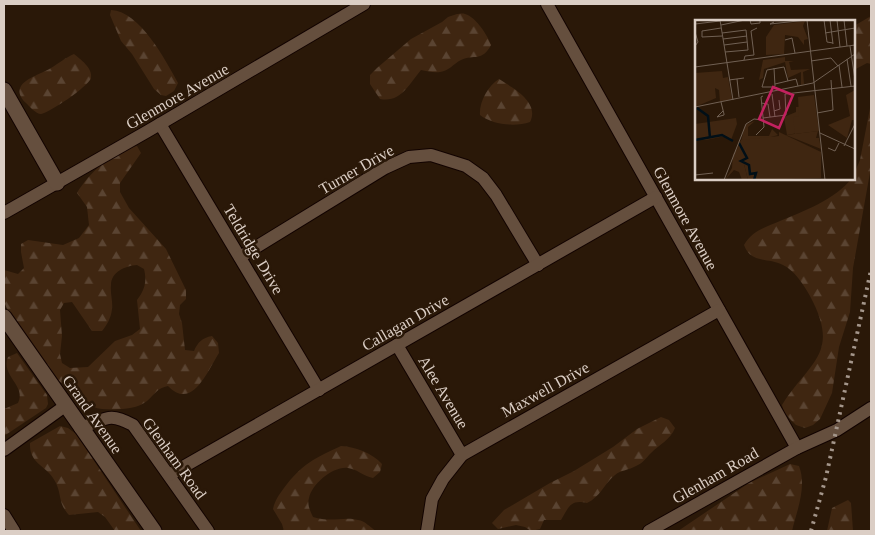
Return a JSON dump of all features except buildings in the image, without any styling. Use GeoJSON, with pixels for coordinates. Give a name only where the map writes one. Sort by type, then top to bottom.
{"type":"FeatureCollection","features":[{"type":"Feature","properties":{"kind":"street","name":"Glenmore Avenue"},"geometry":{"type":"LineString","coordinates":[[4,213],[364,4]]}},
{"type":"Feature","properties":{"kind":"street","name":"Glenmore Avenue"},"geometry":{"type":"LineString","coordinates":[[547,4],[797,448]]}},
{"type":"Feature","properties":{"kind":"street"},"geometry":{"type":"LineString","coordinates":[[4,90],[57,183]]}},
{"type":"Feature","properties":{"kind":"street","name":"Teldridge Drive"},"geometry":{"type":"LineString","coordinates":[[160,124],[319,390]]}},
{"type":"Feature","properties":{"kind":"street","name":"Turner Drive"},"geometry":{"type":"LineString","coordinates":[[240,256],[385,168],[409,157],[431,155],[466,166],[483,178],[496,195],[538,265]]}},
{"type":"Feature","properties":{"kind":"street","name":"Callagan Drive"},"geometry":{"type":"LineString","coordinates":[[169,476],[656,197]]}},
{"type":"Feature","properties":{"kind":"street","name":"Maxwell Drive"},"geometry":{"type":"LineString","coordinates":[[427,531],[432,499],[443,478],[462,455],[719,310]]}},
{"type":"Feature","properties":{"kind":"street","name":"Grand Avenue"},"geometry":{"type":"LineString","coordinates":[[4,317],[154,531]]}},
{"type":"Feature","properties":{"kind":"street","name":"Alee Avenue"},"geometry":{"type":"LineString","coordinates":[[397,345],[462,455]]}},
{"type":"Feature","properties":{"kind":"street"},"geometry":{"type":"LineString","coordinates":[[4,450],[65,406]]}},
{"type":"Feature","properties":{"kind":"street","name":"Glenham Road"},"geometry":{"type":"LineString","coordinates":[[650,531],[797,448],[837,430],[871,408]]}},
{"type":"Feature","properties":{"kind":"street","name":"Glenham Road"},"geometry":{"type":"LineString","coordinates":[[80,428],[109,416],[121,418],[133,425],[208,531]]}},
{"type":"Feature","properties":{"kind":"street"},"geometry":{"type":"LineString","coordinates":[[4,515],[14,531]]}},
{"type":"Feature","properties":{"kind":"green space"},"geometry":{"type":"Polygon","coordinates":[[[111,10],[122,13],[132,19],[151,39],[167,62],[178,83],[174,91],[166,96],[161,95],[154,89],[132,54],[121,41],[110,15],[111,10]]]}},
{"type":"Feature","properties":{"kind":"green space"},"geometry":{"type":"Polygon","coordinates":[[[465,14],[477,23],[491,45],[488,50],[481,56],[466,58],[443,71],[421,70],[399,95],[394,98],[380,99],[370,84],[370,75],[411,39],[448,17],[465,14]]]}},
{"type":"Feature","properties":{"kind":"green space"},"geometry":{"type":"Polygon","coordinates":[[[871,16],[871,64],[867,63],[855,69],[855,25],[871,16]]]}},
{"type":"Feature","properties":{"kind":"green space"},"geometry":{"type":"Polygon","coordinates":[[[74,54],[90,71],[91,78],[89,82],[68,99],[52,109],[39,114],[21,96],[20,90],[22,85],[32,77],[74,54]]]}},
{"type":"Feature","properties":{"kind":"green space"},"geometry":{"type":"Polygon","coordinates":[[[499,79],[524,96],[531,108],[530,122],[504,124],[491,121],[480,115],[485,95],[499,79]]]}},
{"type":"Feature","properties":{"kind":"green space"},"geometry":{"type":"Polygon","coordinates":[[[871,103],[871,167],[853,268],[850,312],[839,347],[832,393],[820,419],[813,425],[805,428],[796,425],[784,412],[782,405],[818,356],[822,344],[823,331],[819,316],[805,287],[791,270],[777,263],[755,258],[747,251],[744,245],[751,236],[760,230],[828,199],[850,180],[855,180],[855,172],[860,160],[871,103]]]}},
{"type":"Feature","properties":{"kind":"green space"},"geometry":{"type":"Polygon","coordinates":[[[137,146],[141,153],[120,183],[120,192],[129,208],[166,249],[186,290],[186,299],[180,305],[179,314],[185,350],[194,351],[201,341],[212,336],[218,343],[219,353],[204,378],[192,392],[177,393],[168,386],[159,390],[147,401],[137,406],[102,409],[90,405],[56,379],[36,356],[5,304],[3,292],[4,270],[18,274],[24,268],[21,244],[28,240],[63,245],[79,238],[89,225],[87,207],[77,193],[88,178],[111,157],[137,146]],[[137,265],[128,267],[120,270],[113,277],[111,312],[102,331],[92,331],[72,302],[64,303],[60,310],[62,336],[60,354],[62,363],[70,368],[88,367],[115,341],[132,335],[140,329],[137,300],[145,285],[144,269],[137,265]]]}},
{"type":"Feature","properties":{"kind":"green space"},"geometry":{"type":"Polygon","coordinates":[[[17,353],[47,395],[48,404],[46,408],[4,436],[4,409],[18,403],[20,397],[17,386],[7,369],[8,357],[17,353]]]}},
{"type":"Feature","properties":{"kind":"green space"},"geometry":{"type":"Polygon","coordinates":[[[661,417],[669,420],[675,428],[668,439],[641,463],[615,475],[599,494],[587,503],[573,503],[561,520],[544,520],[540,529],[531,531],[516,525],[498,529],[492,523],[504,510],[574,471],[613,447],[637,429],[661,417]]]}},
{"type":"Feature","properties":{"kind":"green space"},"geometry":{"type":"Polygon","coordinates":[[[60,426],[68,428],[76,434],[141,531],[115,531],[105,517],[98,512],[69,515],[62,503],[53,477],[36,461],[30,443],[60,426]]]}},
{"type":"Feature","properties":{"kind":"green space"},"geometry":{"type":"Polygon","coordinates":[[[341,446],[358,449],[369,454],[382,464],[380,472],[373,478],[348,468],[342,468],[330,473],[314,487],[309,498],[309,508],[313,517],[332,520],[353,519],[365,523],[376,531],[284,531],[273,509],[279,495],[303,467],[316,458],[341,446]]]}},
{"type":"Feature","properties":{"kind":"green space"},"geometry":{"type":"Polygon","coordinates":[[[790,464],[799,466],[802,482],[802,490],[792,531],[678,531],[749,483],[790,464]]]}},
{"type":"Feature","properties":{"kind":"green space"},"geometry":{"type":"Polygon","coordinates":[[[848,500],[851,503],[853,531],[827,531],[832,508],[848,500]]]}},
{"type":"Feature","properties":{"kind":"railway"},"geometry":{"type":"LineString","coordinates":[[811,531],[826,477],[871,270]]}}]}
